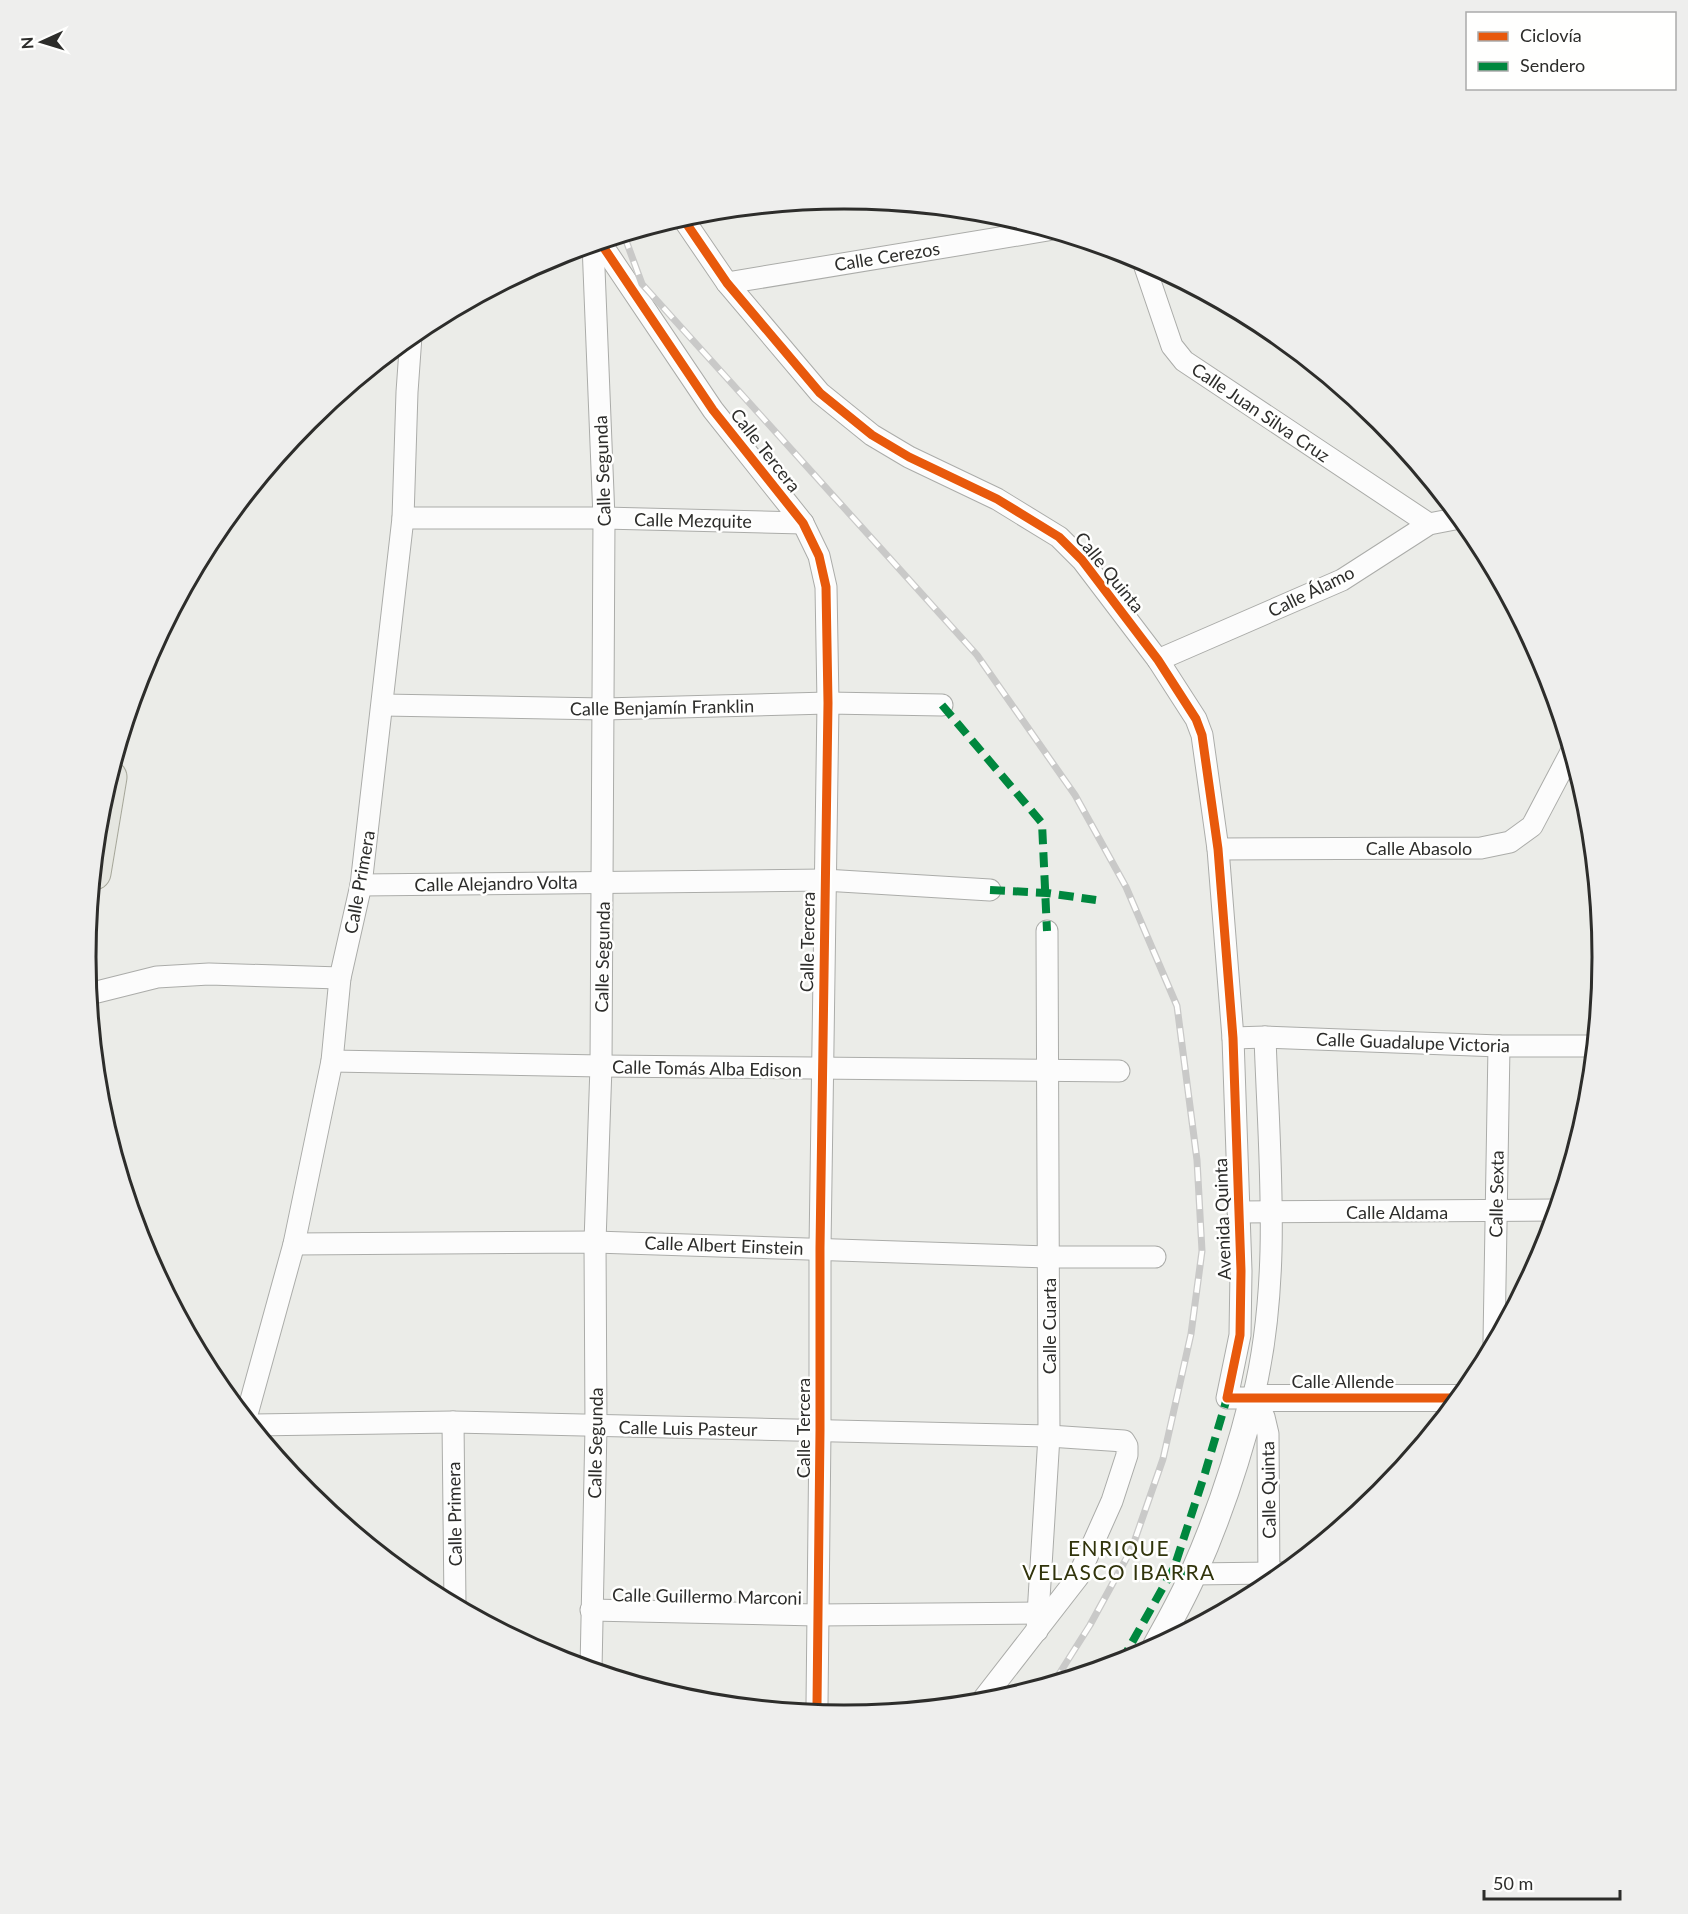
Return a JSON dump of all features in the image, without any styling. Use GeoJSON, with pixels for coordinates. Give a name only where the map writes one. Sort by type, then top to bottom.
{"type":"FeatureCollection","features":[{"type":"Feature","properties":{"kind":"street","name":"Calle Quinta"},"geometry":{"type":"LineString","coordinates":[[688,225],[727,283],[820,393],[872,435],[909,457],[997,499],[1059,537],[1082,560],[1158,660],[1196,718],[1202,735],[1218,849],[1233,1038]]}},
{"type":"Feature","properties":{"kind":"street","name":"Calle Cerezos"},"geometry":{"type":"LineString","coordinates":[[727,283],[1032,233]]}},
{"type":"Feature","properties":{"kind":"street","name":"Calle Tercera"},"geometry":{"type":"LineString","coordinates":[[605,249],[714,410],[803,523],[819,556],[826,587],[828,703],[824,880],[817,1704]]}},
{"type":"Feature","properties":{"kind":"street","name":"Calle Segunda"},"geometry":{"type":"LineString","coordinates":[[591,1660],[596,1426],[595,1242],[601,1066],[604,519],[593,253]]}},
{"type":"Feature","properties":{"kind":"street","name":"Calle Juan Silva Cruz"},"geometry":{"type":"LineString","coordinates":[[1147,274],[1172,346],[1184,361],[1429,524]]}},
{"type":"Feature","properties":{"kind":"street","name":"Calle Primera"},"geometry":{"type":"LineString","coordinates":[[249,1409],[294,1244],[332,1061],[340,978],[361,885],[404,518],[410,348]]}},
{"type":"Feature","properties":{"kind":"street","name":"Calle Mezquite"},"geometry":{"type":"LineString","coordinates":[[404,518],[803,523]]}},
{"type":"Feature","properties":{"kind":"street","name":"Calle Álamo"},"geometry":{"type":"LineString","coordinates":[[1158,660],[1342,580],[1429,524],[1450,520]]}},
{"type":"Feature","properties":{"kind":"street","name":"Calle Benjamín Franklin"},"geometry":{"type":"LineString","coordinates":[[383,705],[603,709],[828,703],[942,705]]}},
{"type":"Feature","properties":{"kind":"street","name":"Calle Abasolo"},"geometry":{"type":"LineString","coordinates":[[1218,849],[1481,848],[1510,842],[1532,826],[1566,761]]}},
{"type":"Feature","properties":{"kind":"street","name":"Calle Alejandro Volta"},"geometry":{"type":"LineString","coordinates":[[361,885],[824,880],[990,890]]}},
{"type":"Feature","properties":{"kind":"street","name":"Calle Cuarta"},"geometry":{"type":"LineString","coordinates":[[1037,1622],[1049,1436],[1047,931]]}},
{"type":"Feature","properties":{"kind":"street"},"geometry":{"type":"LineString","coordinates":[[97,992],[157,977],[209,974],[340,978]]}},
{"type":"Feature","properties":{"kind":"street","name":"Calle Guadalupe Victoria"},"geometry":{"type":"LineString","coordinates":[[1233,1038],[1264,1037],[1499,1046],[1587,1046]]}},
{"type":"Feature","properties":{"kind":"street"},"geometry":{"type":"LineString","coordinates":[[1162,1634],[1193,1574],[1231,1475],[1260,1369],[1268,1306],[1270,1213],[1264,1037]]}},
{"type":"Feature","properties":{"kind":"street","name":"Avenida Quinta"},"geometry":{"type":"LineString","coordinates":[[1227,1398],[1240,1335],[1233,1038]]}},
{"type":"Feature","properties":{"kind":"street","name":"Calle Sexta"},"geometry":{"type":"LineString","coordinates":[[1494,1327],[1499,1046]]}},
{"type":"Feature","properties":{"kind":"street","name":"Calle Tomás Alba Edison"},"geometry":{"type":"LineString","coordinates":[[332,1061],[1048,1072],[1119,1071]]}},
{"type":"Feature","properties":{"kind":"street","name":"Calle Aldama"},"geometry":{"type":"LineString","coordinates":[[1238,1212],[1547,1210]]}},
{"type":"Feature","properties":{"kind":"street","name":"Calle Albert Einstein"},"geometry":{"type":"LineString","coordinates":[[294,1244],[595,1242],[1049,1257],[1155,1257]]}},
{"type":"Feature","properties":{"kind":"street","name":"Calle Allende"},"geometry":{"type":"LineString","coordinates":[[1227,1398],[1447,1398]]}},
{"type":"Feature","properties":{"kind":"street","name":"Calle Quinta"},"geometry":{"type":"LineString","coordinates":[[1253,1398],[1264,1417],[1268,1434],[1274,1569]]}},
{"type":"Feature","properties":{"kind":"street","name":"Calle Primera"},"geometry":{"type":"LineString","coordinates":[[453,1422],[455,1596]]}},
{"type":"Feature","properties":{"kind":"street","name":"Calle Luis Pasteur"},"geometry":{"type":"LineString","coordinates":[[261,1425],[453,1422],[1049,1436],[1124,1442],[1127,1446],[1127,1455],[1112,1501],[1078,1577],[1037,1622]]}},
{"type":"Feature","properties":{"kind":"street"},"geometry":{"type":"LineString","coordinates":[[1193,1574],[1263,1577]]}},
{"type":"Feature","properties":{"kind":"street","name":"Calle Guillermo Marconi"},"geometry":{"type":"LineString","coordinates":[[591,1610],[1037,1622]]}},
{"type":"Feature","properties":{"kind":"street"},"geometry":{"type":"LineString","coordinates":[[989,1691],[1037,1622]]}},
{"type":"Feature","properties":{"kind":"railway"},"geometry":{"type":"LineString","coordinates":[[626,242],[642,284],[977,655],[1075,795],[1126,887],[1177,1006],[1197,1160],[1202,1251],[1191,1334],[1163,1459],[1132,1548],[1090,1625],[1060,1673]]}},
{"type":"Feature","properties":{"kind":"marked path"},"geometry":{"type":"LineString","coordinates":[[942,705],[1042,823],[1047,931]]}},
{"type":"Feature","properties":{"kind":"marked path"},"geometry":{"type":"LineString","coordinates":[[990,890],[1047,893],[1096,900]]}},
{"type":"Feature","properties":{"kind":"marked path"},"geometry":{"type":"LineString","coordinates":[[1129,1649],[1174,1568],[1227,1398]]}},
{"type":"Feature","properties":{"kind":"marked path"},"geometry":{"type":"LineString","coordinates":[[1174,1568],[1193,1574]]}},
{"type":"Feature","properties":{"kind":"cycle path"},"geometry":{"type":"LineString","coordinates":[[688,225],[727,283],[820,393],[872,435],[909,457],[997,499],[1059,537],[1082,560],[1158,660],[1196,719],[1202,735],[1218,849],[1233,1038],[1241,1271],[1240,1335],[1227,1398],[1447,1398]]}},
{"type":"Feature","properties":{"kind":"cycle path"},"geometry":{"type":"LineString","coordinates":[[605,249],[713,410],[803,523],[819,556],[826,587],[828,703],[820,1248],[817,1704]]}},
{"type":"Feature","properties":{"kind":"district","name":"ENRIQUE VELASCO IBARRA"},"geometry":{"type":"Point","coordinates":[1119,1559]}}]}
